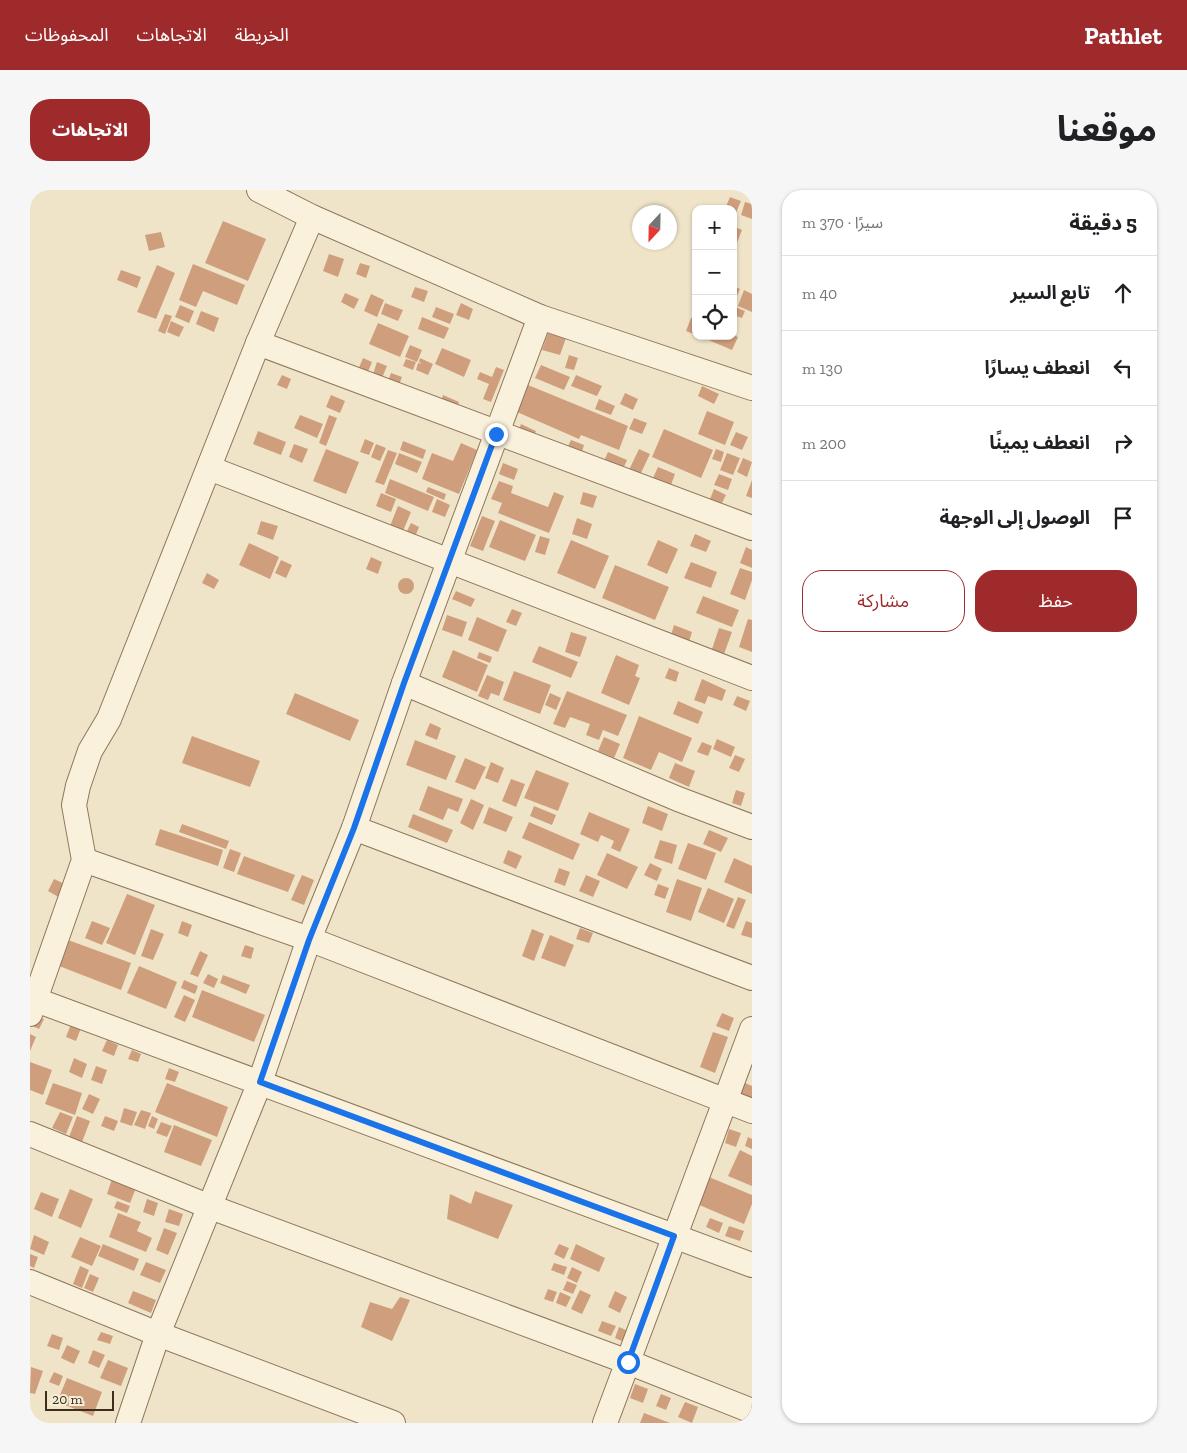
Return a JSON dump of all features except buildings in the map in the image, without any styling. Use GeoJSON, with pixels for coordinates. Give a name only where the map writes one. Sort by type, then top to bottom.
{"type":"FeatureCollection","features":[{"type":"Feature","properties":{"kind":"street"},"geometry":{"type":"LineString","coordinates":[[259,190],[312,217],[540,317],[750,382]]}},
{"type":"Feature","properties":{"kind":"street"},"geometry":{"type":"LineString","coordinates":[[312,217],[258,343],[109,719],[90,751],[78,786],[74,806],[84,860],[33,1007],[260,1082],[752,1265]]}},
{"type":"Feature","properties":{"kind":"street"},"geometry":{"type":"LineString","coordinates":[[128,1423],[158,1334],[208,1206],[260,1082],[309,940],[354,828],[404,683],[540,317]]}},
{"type":"Feature","properties":{"kind":"street"},"geometry":{"type":"LineString","coordinates":[[258,343],[496,434],[752,528]]}},
{"type":"Feature","properties":{"kind":"street"},"geometry":{"type":"LineString","coordinates":[[210,468],[752,678]]}},
{"type":"Feature","properties":{"kind":"street"},"geometry":{"type":"LineString","coordinates":[[404,683],[678,799],[752,827]]}},
{"type":"Feature","properties":{"kind":"street"},"geometry":{"type":"LineString","coordinates":[[354,828],[752,978]]}},
{"type":"Feature","properties":{"kind":"street"},"geometry":{"type":"LineString","coordinates":[[84,860],[309,940],[752,1111]]}},
{"type":"Feature","properties":{"kind":"street"},"geometry":{"type":"LineString","coordinates":[[605,1423],[752,1029]]}},
{"type":"Feature","properties":{"kind":"street"},"geometry":{"type":"LineString","coordinates":[[30,1134],[208,1206],[628,1362],[752,1411]]}},
{"type":"Feature","properties":{"kind":"street"},"geometry":{"type":"LineString","coordinates":[[30,1282],[158,1334],[393,1423]]}},
{"type":"Feature","properties":{"kind":"route"},"geometry":{"type":"LineString","coordinates":[[496,434],[404,683],[354,828],[309,940],[260,1082],[674,1236],[628,1362]]}}]}
